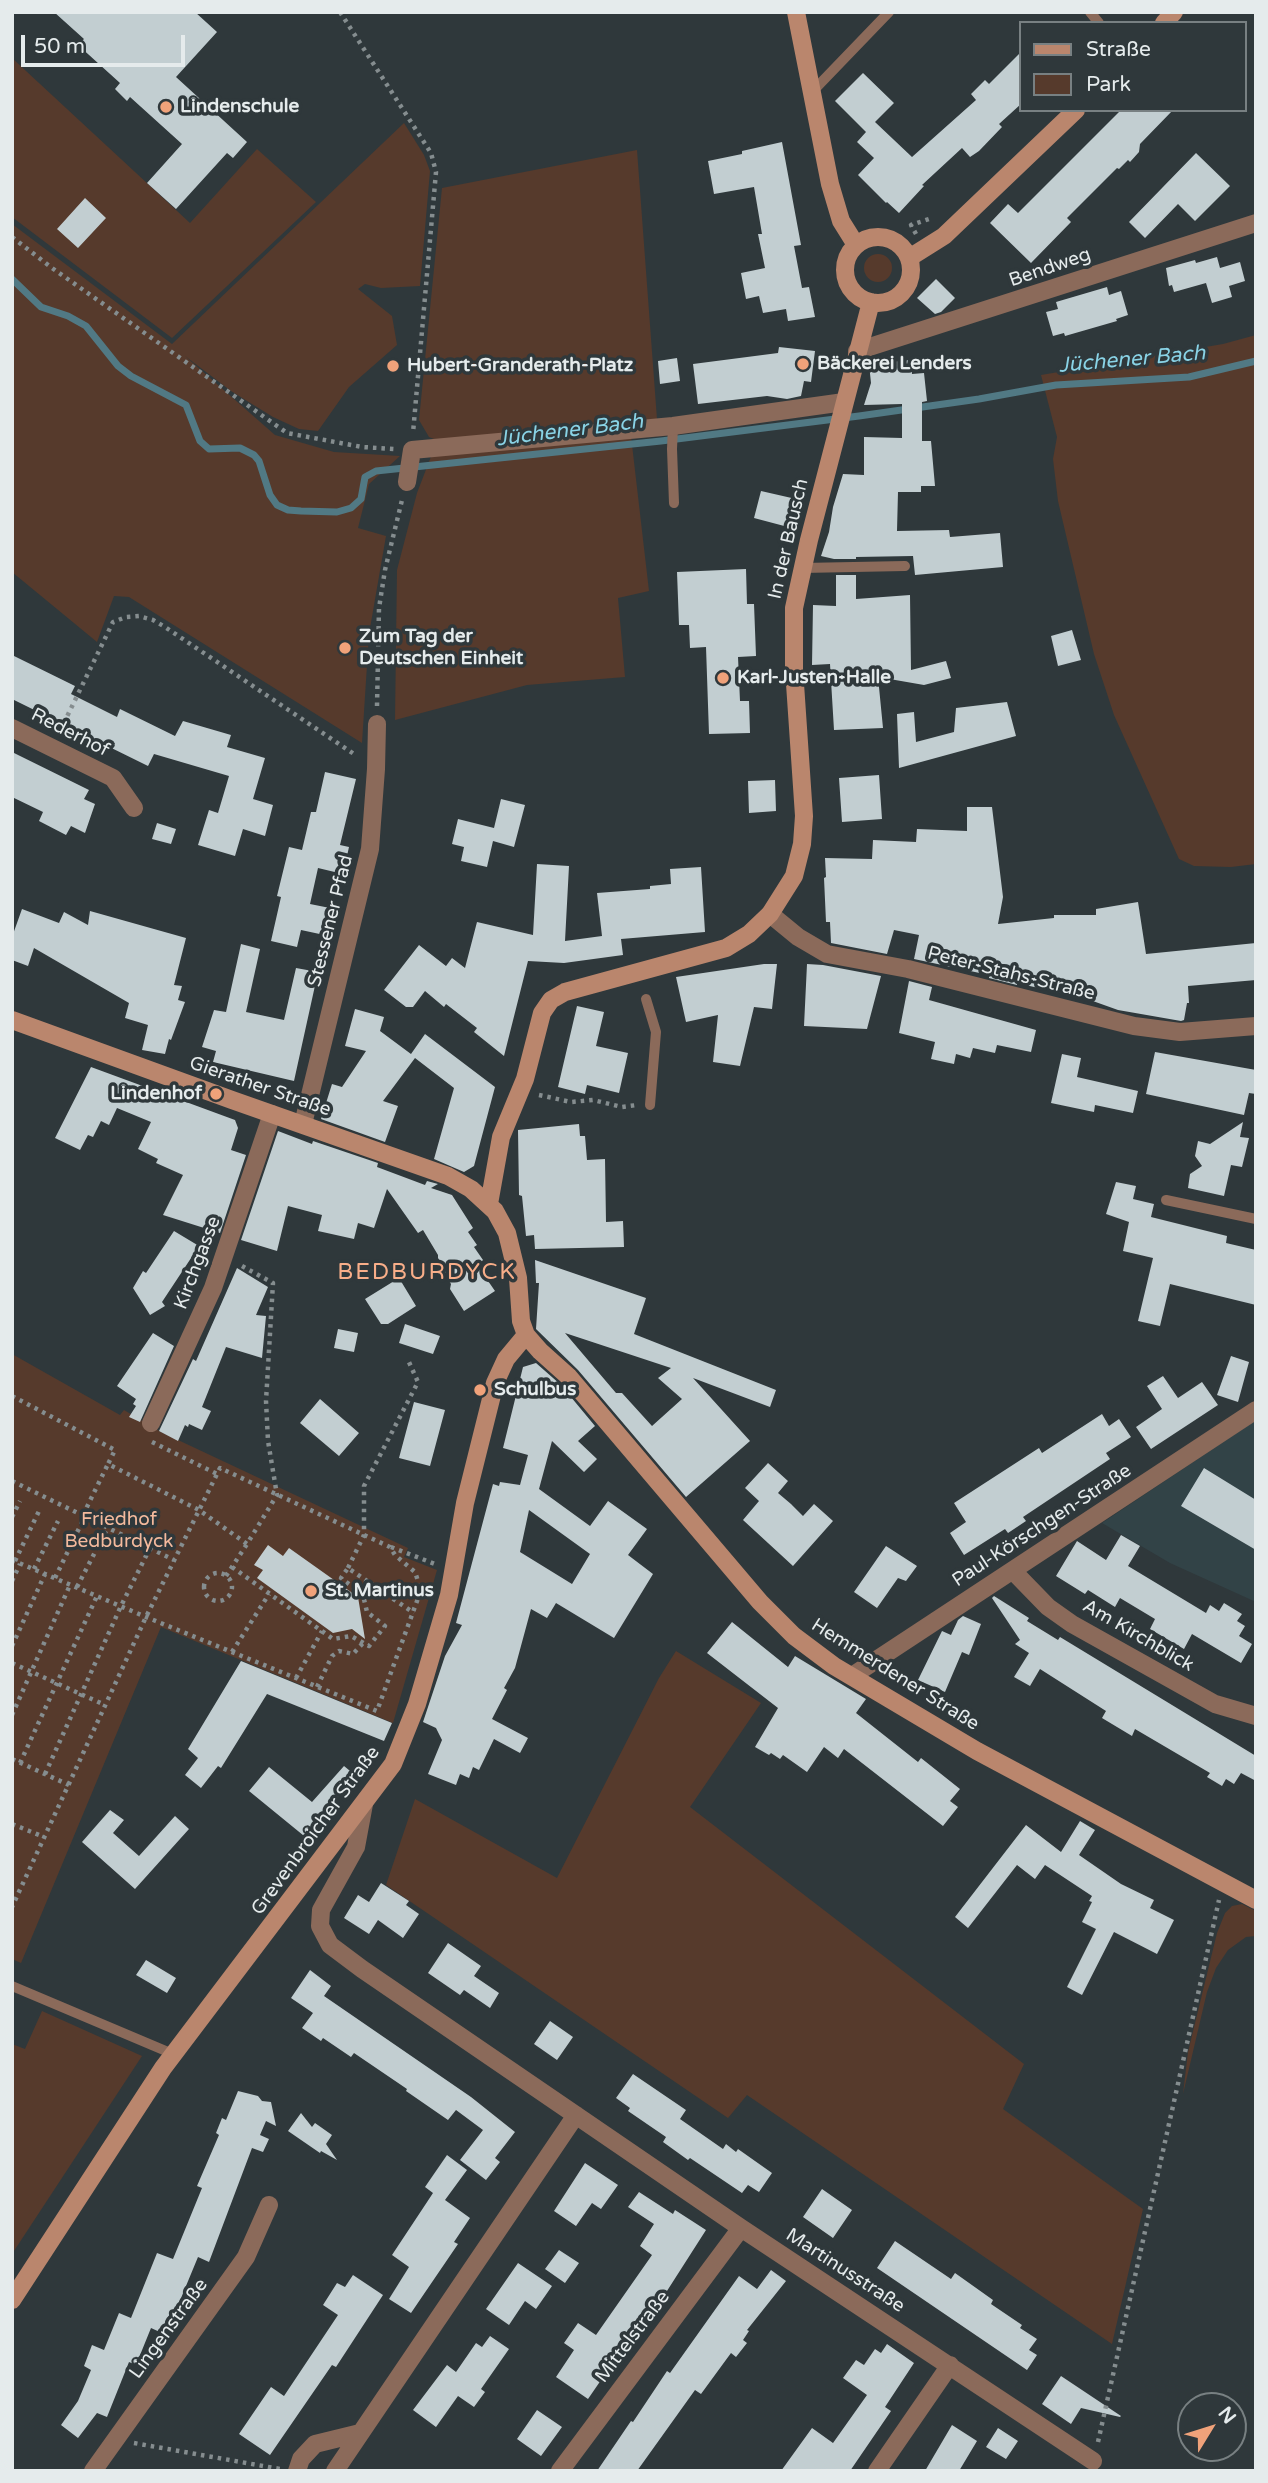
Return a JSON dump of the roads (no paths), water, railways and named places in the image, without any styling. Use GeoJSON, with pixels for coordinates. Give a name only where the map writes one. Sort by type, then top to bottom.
{"type":"FeatureCollection","features":[{"type":"Feature","properties":{"kind":"street"},"geometry":{"type":"LineString","coordinates":[[796,12],[835,203],[841,221],[856,245]]}},
{"type":"Feature","properties":{"kind":"street"},"geometry":{"type":"LineString","coordinates":[[909,258],[944,236],[1074,112]]}},
{"type":"Feature","properties":{"kind":"street","name":"Bendweg"},"geometry":{"type":"LineString","coordinates":[[857,351],[1256,223]]}},
{"type":"Feature","properties":{"kind":"street"},"geometry":{"type":"LineString","coordinates":[[871,237],[897,243],[909,258],[911,269],[904,290],[886,302],[871,302],[855,294],[845,275],[849,254],[856,245],[871,237]]}},
{"type":"Feature","properties":{"kind":"street","name":"In der Bausch"},"geometry":{"type":"LineString","coordinates":[[770,914],[793,876],[803,833],[793,619],[802,568],[871,302]]}},
{"type":"Feature","properties":{"kind":"street"},"geometry":{"type":"LineString","coordinates":[[407,482],[411,455],[673,430],[844,404]]}},
{"type":"Feature","properties":{"kind":"street","name":"Stessener Pfad"},"geometry":{"type":"LineString","coordinates":[[303,1124],[366,869],[372,831],[377,724]]}},
{"type":"Feature","properties":{"kind":"street","name":"Rederhof"},"geometry":{"type":"LineString","coordinates":[[12,728],[113,778],[134,808]]}},
{"type":"Feature","properties":{"kind":"street"},"geometry":{"type":"LineString","coordinates":[[526,1335],[521,1321],[518,1278],[509,1239],[499,1216],[489,1204],[499,1143],[521,1090],[542,1013],[556,996],[715,952],[741,939],[770,914]]}},
{"type":"Feature","properties":{"kind":"street","name":"Peter-Stahs-Straße"},"geometry":{"type":"LineString","coordinates":[[770,914],[798,937],[827,954],[908,969],[1134,1026],[1180,1031],[1256,1026]]}},
{"type":"Feature","properties":{"kind":"street","name":"Gierather Straße"},"geometry":{"type":"LineString","coordinates":[[12,1020],[448,1176],[471,1189],[489,1204]]}},
{"type":"Feature","properties":{"kind":"street","name":"Kirchgasse"},"geometry":{"type":"LineString","coordinates":[[151,1423],[199,1321],[225,1256],[272,1114]]}},
{"type":"Feature","properties":{"kind":"street","name":"Hemmerdener Straße"},"geometry":{"type":"LineString","coordinates":[[526,1335],[569,1377],[773,1616],[810,1649],[1011,1770],[1256,1900]]}},
{"type":"Feature","properties":{"kind":"street","name":"Grevenbroicher Straße"},"geometry":{"type":"LineString","coordinates":[[12,2300],[173,2054],[393,1764],[411,1721],[453,1582],[460,1522],[495,1383],[506,1359],[526,1335]]}},
{"type":"Feature","properties":{"kind":"street","name":"Paul-Körschgen-Straße"},"geometry":{"type":"LineString","coordinates":[[852,1676],[1256,1410]]}},
{"type":"Feature","properties":{"kind":"street","name":"Am Kirchblick"},"geometry":{"type":"LineString","coordinates":[[1013,1571],[1048,1607],[1072,1624],[1215,1704],[1256,1716]]}},
{"type":"Feature","properties":{"kind":"street","name":"Martinusstraße"},"geometry":{"type":"LineString","coordinates":[[364,1804],[355,1847],[321,1910],[320,1926],[330,1945],[355,1965],[741,2228],[1093,2461]]}},
{"type":"Feature","properties":{"kind":"street"},"geometry":{"type":"LineString","coordinates":[[335,2471],[576,2115]]}},
{"type":"Feature","properties":{"kind":"street","name":"Lingenstraße"},"geometry":{"type":"LineString","coordinates":[[93,2471],[246,2257],[269,2205]]}},
{"type":"Feature","properties":{"kind":"street","name":"Mittelstraße"},"geometry":{"type":"LineString","coordinates":[[560,2471],[741,2228]]}},
{"type":"Feature","properties":{"kind":"street"},"geometry":{"type":"LineString","coordinates":[[877,2471],[950,2365]]}},
{"type":"Feature","properties":{"kind":"street"},"geometry":{"type":"LineString","coordinates":[[297,2471],[298,2464],[315,2444],[359,2433]]}},
{"type":"Feature","properties":{"kind":"lane"},"geometry":{"type":"LineString","coordinates":[[812,92],[889,12]]}},
{"type":"Feature","properties":{"kind":"lane"},"geometry":{"type":"LineString","coordinates":[[673,430],[674,503]]}},
{"type":"Feature","properties":{"kind":"lane"},"geometry":{"type":"LineString","coordinates":[[802,568],[905,566]]}},
{"type":"Feature","properties":{"kind":"lane"},"geometry":{"type":"LineString","coordinates":[[646,999],[656,1032],[650,1105]]}},
{"type":"Feature","properties":{"kind":"lane"},"geometry":{"type":"LineString","coordinates":[[1166,1200],[1256,1219]]}},
{"type":"Feature","properties":{"kind":"lane"},"geometry":{"type":"LineString","coordinates":[[12,1986],[173,2054]]}},
{"type":"Feature","properties":{"kind":"waterway","name":"Jüchener Bach"},"geometry":{"type":"LineString","coordinates":[[12,279],[41,307],[68,316],[86,326],[118,366],[131,376],[186,405],[200,441],[209,449],[240,448],[254,455],[259,461],[270,495],[277,505],[288,510],[301,511],[337,512],[351,508],[361,499],[365,477],[376,471],[661,441],[859,416],[1056,385],[1189,377],[1256,361]]}},
{"type":"Feature","properties":{"kind":"place","name":"Lindenschule"},"geometry":{"type":"Point","coordinates":[166,107]}},
{"type":"Feature","properties":{"kind":"place","name":"Bäckerei Lenders"},"geometry":{"type":"Point","coordinates":[803,364]}},
{"type":"Feature","properties":{"kind":"place","name":"Hubert-Granderath-Platz"},"geometry":{"type":"Point","coordinates":[393,366]}},
{"type":"Feature","properties":{"kind":"place","name":"Zum Tag der Deutschen Einheit"},"geometry":{"type":"Point","coordinates":[345,648]}},
{"type":"Feature","properties":{"kind":"place","name":"Karl-Justen-Halle"},"geometry":{"type":"Point","coordinates":[723,678]}},
{"type":"Feature","properties":{"kind":"place","name":"Lindenhof"},"geometry":{"type":"Point","coordinates":[216,1094]}},
{"type":"Feature","properties":{"kind":"place","name":"Schulbus"},"geometry":{"type":"Point","coordinates":[480,1390]}},
{"type":"Feature","properties":{"kind":"place","name":"St. Martinus"},"geometry":{"type":"Point","coordinates":[311,1591]}},
{"type":"Feature","properties":{"kind":"district","name":"BEDBURDYCK"},"geometry":{"type":"Point","coordinates":[427,1273]}},
{"type":"Feature","properties":{"kind":"park label","name":"Friedhof Bedburdyck"},"geometry":{"type":"Point","coordinates":[119,1531]}}]}
